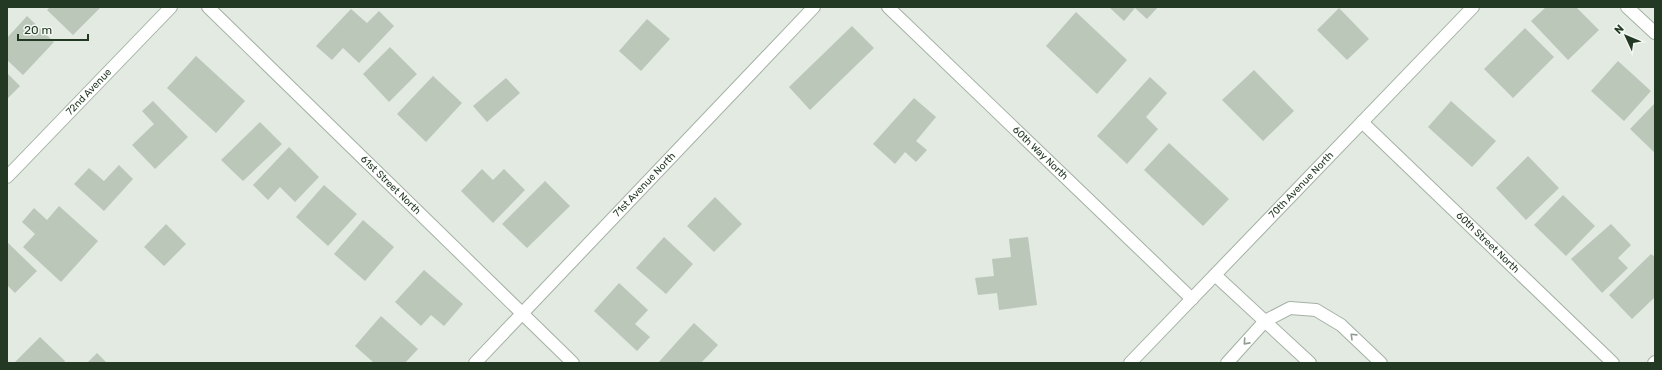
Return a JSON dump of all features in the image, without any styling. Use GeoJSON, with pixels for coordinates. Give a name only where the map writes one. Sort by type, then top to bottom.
{"type":"FeatureCollection","features":[{"type":"Feature","properties":{"kind":"street","name":"72nd Avenue"},"geometry":{"type":"LineString","coordinates":[[10,169],[171,7]]}},
{"type":"Feature","properties":{"kind":"street","name":"61st Street North"},"geometry":{"type":"LineString","coordinates":[[208,7],[573,363]]}},
{"type":"Feature","properties":{"kind":"street","name":"71st Avenue North"},"geometry":{"type":"LineString","coordinates":[[475,363],[814,7]]}},
{"type":"Feature","properties":{"kind":"street","name":"60th Way North"},"geometry":{"type":"LineString","coordinates":[[888,7],[1192,298]]}},
{"type":"Feature","properties":{"kind":"street","name":"70th Avenue North"},"geometry":{"type":"LineString","coordinates":[[1130,363],[1473,7]]}},
{"type":"Feature","properties":{"kind":"street"},"geometry":{"type":"LineString","coordinates":[[1627,7],[1655,34]]}},
{"type":"Feature","properties":{"kind":"street","name":"60th Street North"},"geometry":{"type":"LineString","coordinates":[[1362,122],[1613,363]]}},
{"type":"Feature","properties":{"kind":"street"},"geometry":{"type":"LineString","coordinates":[[1215,275],[1310,363]]}},
{"type":"Feature","properties":{"kind":"street"},"geometry":{"type":"LineString","coordinates":[[1227,363],[1265,321],[1290,308],[1316,310],[1341,325],[1381,363]]}},
{"type":"Feature","properties":{"kind":"building"},"geometry":{"type":"Polygon","coordinates":[[[50,7],[101,7],[73,35],[47,10],[50,7]]]}},
{"type":"Feature","properties":{"kind":"building"},"geometry":{"type":"Polygon","coordinates":[[[1109,7],[1158,7],[1147,19],[1135,8],[1124,21],[1109,7]]]}},
{"type":"Feature","properties":{"kind":"building"},"geometry":{"type":"Polygon","coordinates":[[[1546,7],[1576,7],[1599,30],[1568,60],[1531,21],[1546,7]]]}},
{"type":"Feature","properties":{"kind":"building"},"geometry":{"type":"Polygon","coordinates":[[[1339,8],[1369,39],[1347,60],[1317,30],[1339,8]]]}},
{"type":"Feature","properties":{"kind":"building"},"geometry":{"type":"Polygon","coordinates":[[[351,9],[367,23],[379,11],[394,26],[359,63],[343,48],[332,60],[316,46],[351,9]]]}},
{"type":"Feature","properties":{"kind":"building"},"geometry":{"type":"Polygon","coordinates":[[[1076,12],[1127,60],[1097,94],[1046,46],[1076,12]]]}},
{"type":"Feature","properties":{"kind":"building"},"geometry":{"type":"Polygon","coordinates":[[[27,16],[54,42],[23,75],[7,60],[7,38],[27,16]]]}},
{"type":"Feature","properties":{"kind":"building"},"geometry":{"type":"Polygon","coordinates":[[[647,19],[670,39],[641,71],[619,51],[647,19]]]}},
{"type":"Feature","properties":{"kind":"building"},"geometry":{"type":"Polygon","coordinates":[[[852,26],[874,48],[810,110],[789,87],[852,26]]]}},
{"type":"Feature","properties":{"kind":"building"},"geometry":{"type":"Polygon","coordinates":[[[1525,28],[1554,57],[1513,98],[1484,69],[1525,28]]]}},
{"type":"Feature","properties":{"kind":"building"},"geometry":{"type":"Polygon","coordinates":[[[390,47],[417,74],[389,102],[363,74],[390,47]]]}},
{"type":"Feature","properties":{"kind":"building"},"geometry":{"type":"Polygon","coordinates":[[[196,56],[245,101],[216,133],[167,88],[196,56]]]}},
{"type":"Feature","properties":{"kind":"building"},"geometry":{"type":"Polygon","coordinates":[[[1618,61],[1651,91],[1624,121],[1591,91],[1618,61]]]}},
{"type":"Feature","properties":{"kind":"building"},"geometry":{"type":"Polygon","coordinates":[[[1254,70],[1294,111],[1263,141],[1222,100],[1254,70]]]}},
{"type":"Feature","properties":{"kind":"building"},"geometry":{"type":"Polygon","coordinates":[[[7,73],[20,86],[7,99],[7,73]]]}},
{"type":"Feature","properties":{"kind":"building"},"geometry":{"type":"Polygon","coordinates":[[[433,76],[462,103],[426,142],[397,114],[433,76]]]}},
{"type":"Feature","properties":{"kind":"building"},"geometry":{"type":"Polygon","coordinates":[[[1150,77],[1167,93],[1146,117],[1158,129],[1127,164],[1097,136],[1150,77]]]}},
{"type":"Feature","properties":{"kind":"building"},"geometry":{"type":"Polygon","coordinates":[[[506,78],[520,93],[487,122],[473,106],[506,78]]]}},
{"type":"Feature","properties":{"kind":"building"},"geometry":{"type":"Polygon","coordinates":[[[914,98],[936,117],[916,141],[927,150],[916,162],[905,152],[895,164],[873,144],[914,98]]]}},
{"type":"Feature","properties":{"kind":"building"},"geometry":{"type":"Polygon","coordinates":[[[153,101],[188,137],[155,169],[132,145],[154,124],[142,111],[153,101]]]}},
{"type":"Feature","properties":{"kind":"building"},"geometry":{"type":"Polygon","coordinates":[[[1451,101],[1496,141],[1472,167],[1428,127],[1451,101]]]}},
{"type":"Feature","properties":{"kind":"building"},"geometry":{"type":"Polygon","coordinates":[[[1655,103],[1655,153],[1630,129],[1655,103]]]}},
{"type":"Feature","properties":{"kind":"building"},"geometry":{"type":"Polygon","coordinates":[[[260,122],[282,144],[243,181],[221,160],[260,122]]]}},
{"type":"Feature","properties":{"kind":"building"},"geometry":{"type":"Polygon","coordinates":[[[1169,143],[1229,199],[1203,226],[1144,170],[1169,143]]]}},
{"type":"Feature","properties":{"kind":"building"},"geometry":{"type":"Polygon","coordinates":[[[289,147],[319,177],[295,202],[280,187],[268,200],[253,185],[289,147]]]}},
{"type":"Feature","properties":{"kind":"building"},"geometry":{"type":"Polygon","coordinates":[[[1528,156],[1559,188],[1526,220],[1496,188],[1528,156]]]}},
{"type":"Feature","properties":{"kind":"building"},"geometry":{"type":"Polygon","coordinates":[[[119,165],[133,179],[104,211],[74,184],[89,168],[104,181],[119,165]]]}},
{"type":"Feature","properties":{"kind":"building"},"geometry":{"type":"Polygon","coordinates":[[[482,169],[493,180],[504,169],[525,190],[493,223],[461,191],[482,169]]]}},
{"type":"Feature","properties":{"kind":"building"},"geometry":{"type":"Polygon","coordinates":[[[545,181],[570,206],[527,248],[502,224],[545,181]]]}},
{"type":"Feature","properties":{"kind":"building"},"geometry":{"type":"Polygon","coordinates":[[[324,185],[357,214],[328,246],[296,217],[324,185]]]}},
{"type":"Feature","properties":{"kind":"building"},"geometry":{"type":"Polygon","coordinates":[[[1563,195],[1595,226],[1566,256],[1534,225],[1563,195]]]}},
{"type":"Feature","properties":{"kind":"building"},"geometry":{"type":"Polygon","coordinates":[[[715,197],[742,224],[714,252],[687,226],[715,197]]]}},
{"type":"Feature","properties":{"kind":"building"},"geometry":{"type":"Polygon","coordinates":[[[59,206],[98,241],[61,282],[23,247],[35,234],[22,222],[34,208],[47,220],[59,206]]]}},
{"type":"Feature","properties":{"kind":"building"},"geometry":{"type":"Polygon","coordinates":[[[363,220],[394,247],[365,281],[334,254],[363,220]]]}},
{"type":"Feature","properties":{"kind":"building"},"geometry":{"type":"Polygon","coordinates":[[[166,224],[186,244],[164,266],[144,247],[166,224]]]}},
{"type":"Feature","properties":{"kind":"building"},"geometry":{"type":"Polygon","coordinates":[[[1611,224],[1631,245],[1618,258],[1628,268],[1602,293],[1571,259],[1611,224]]]}},
{"type":"Feature","properties":{"kind":"building"},"geometry":{"type":"Polygon","coordinates":[[[664,237],[693,264],[666,294],[636,268],[664,237]]]}},
{"type":"Feature","properties":{"kind":"building"},"geometry":{"type":"Polygon","coordinates":[[[1028,237],[1037,305],[999,310],[997,293],[978,295],[975,278],[994,276],[992,259],[1011,257],[1009,239],[1028,237]]]}},
{"type":"Feature","properties":{"kind":"building"},"geometry":{"type":"Polygon","coordinates":[[[7,242],[37,271],[15,293],[7,285],[7,242]]]}},
{"type":"Feature","properties":{"kind":"building"},"geometry":{"type":"Polygon","coordinates":[[[1651,254],[1655,257],[1655,297],[1632,319],[1609,295],[1651,254]]]}},
{"type":"Feature","properties":{"kind":"building"},"geometry":{"type":"Polygon","coordinates":[[[424,270],[463,304],[444,326],[431,315],[421,326],[395,302],[424,270]]]}},
{"type":"Feature","properties":{"kind":"building"},"geometry":{"type":"Polygon","coordinates":[[[619,283],[648,310],[635,324],[650,337],[637,351],[594,311],[619,283]]]}},
{"type":"Feature","properties":{"kind":"building"},"geometry":{"type":"Polygon","coordinates":[[[381,316],[418,349],[405,363],[374,363],[355,346],[381,316]]]}},
{"type":"Feature","properties":{"kind":"building"},"geometry":{"type":"Polygon","coordinates":[[[694,323],[718,345],[701,363],[658,363],[694,323]]]}},
{"type":"Feature","properties":{"kind":"building"},"geometry":{"type":"Polygon","coordinates":[[[40,337],[65,361],[64,363],[14,363],[40,337]]]}},
{"type":"Feature","properties":{"kind":"building"},"geometry":{"type":"Polygon","coordinates":[[[97,353],[107,363],[87,363],[97,353]]]}}]}
